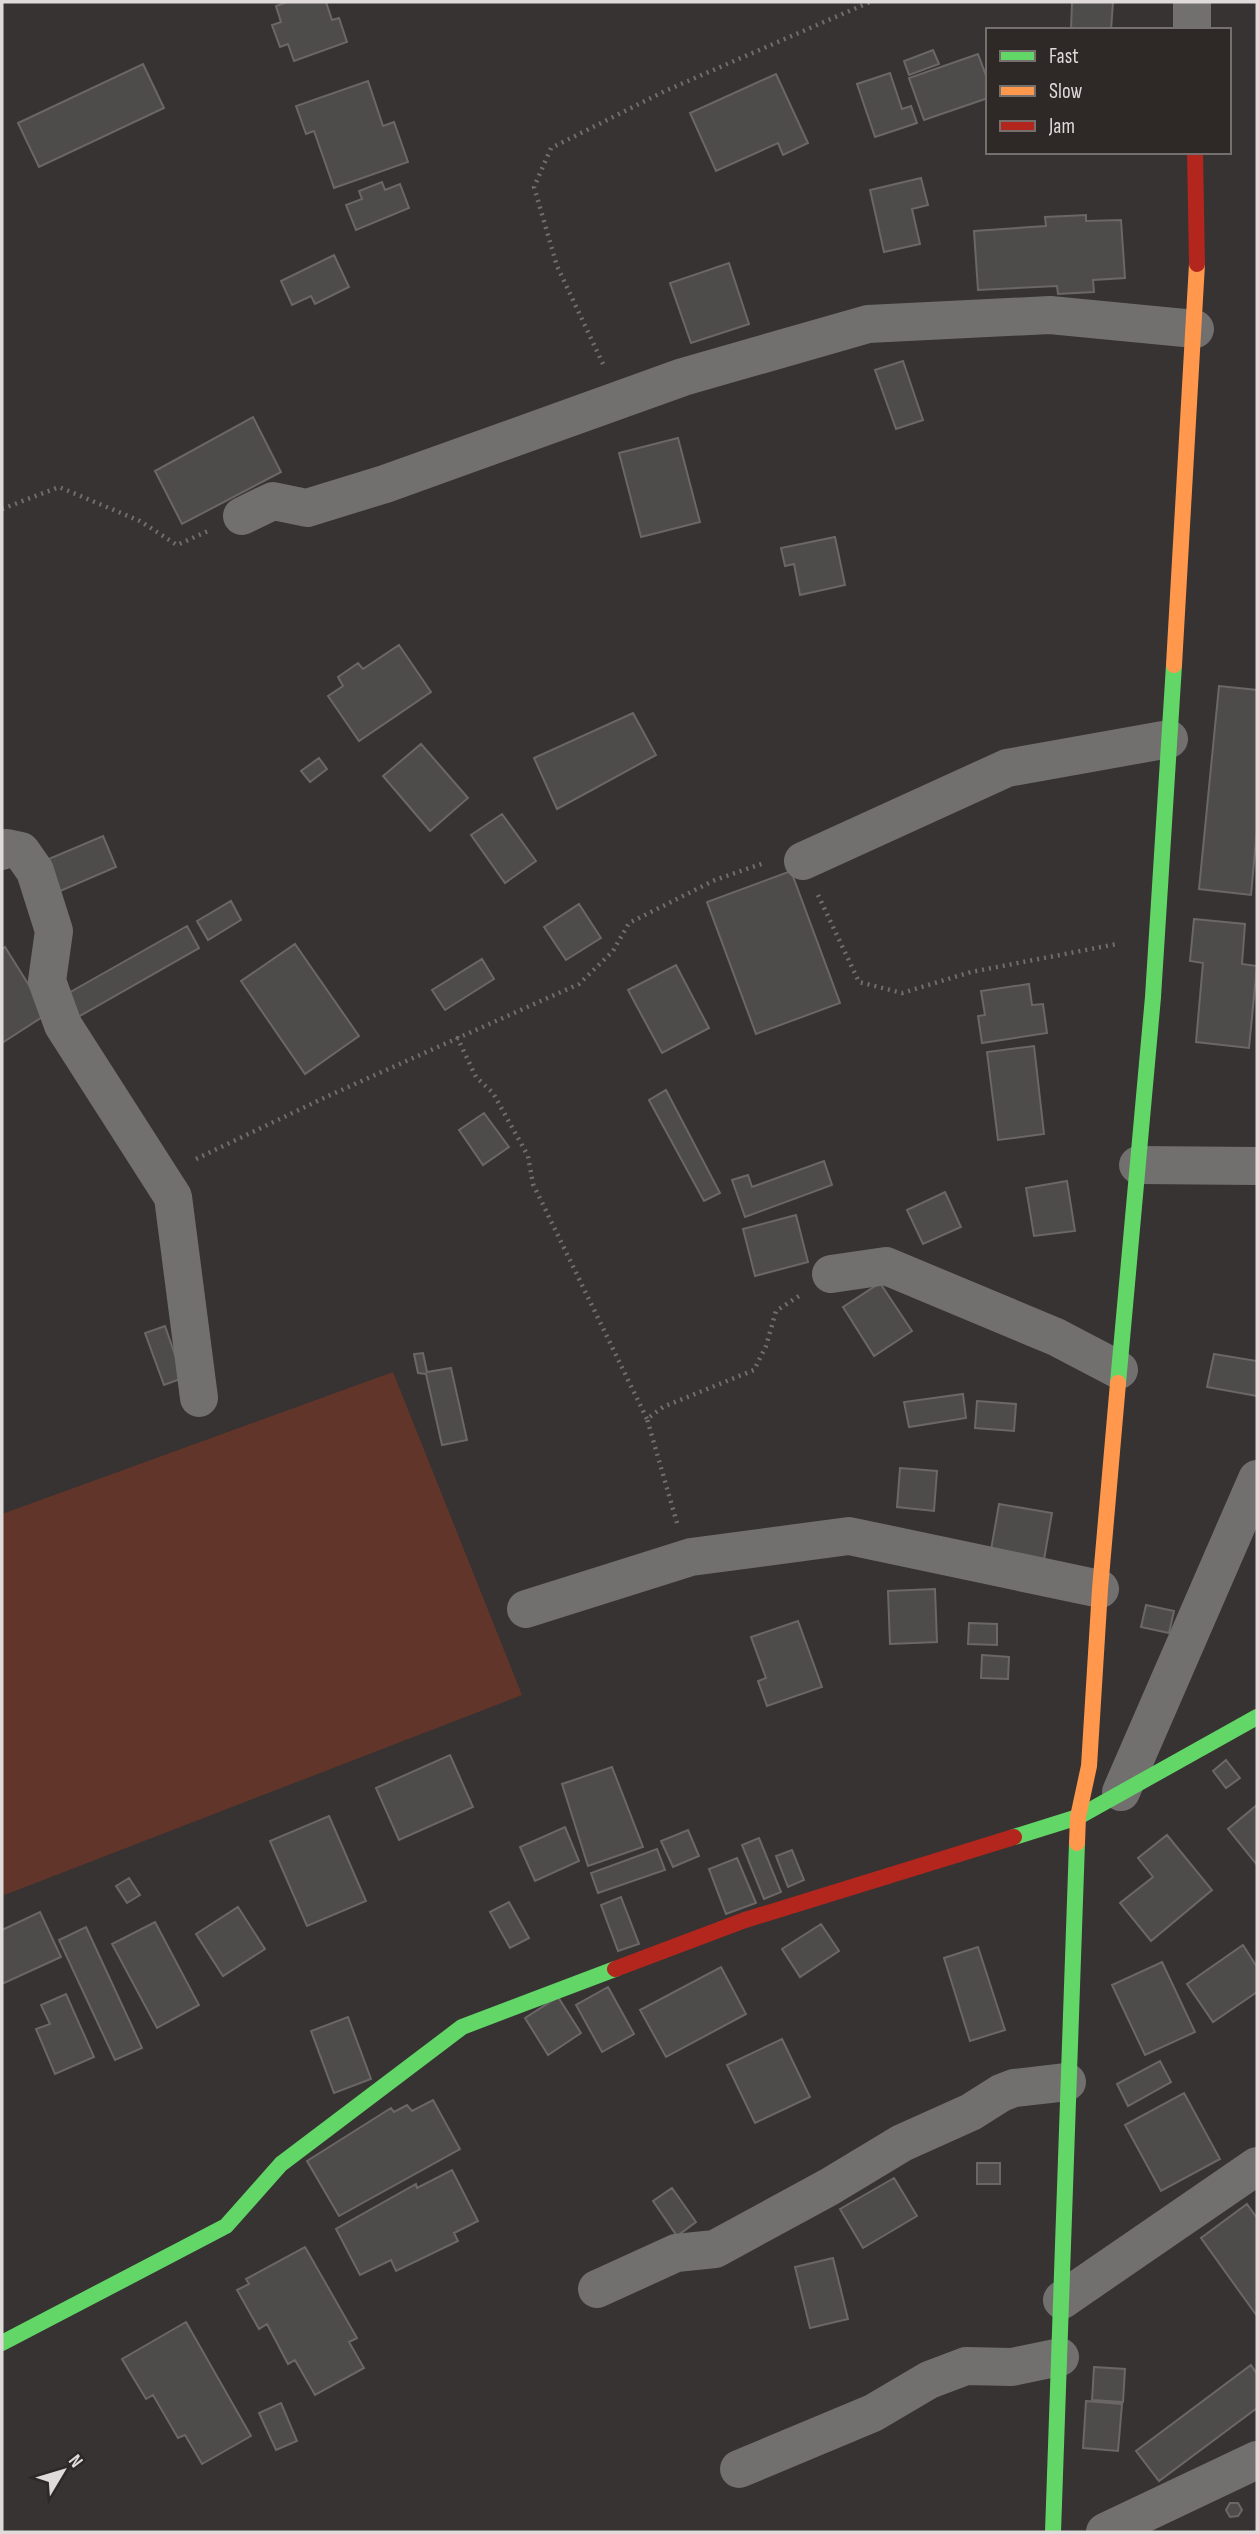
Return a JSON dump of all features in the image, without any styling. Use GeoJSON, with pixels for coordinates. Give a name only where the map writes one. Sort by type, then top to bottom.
{"type":"FeatureCollection","features":[{"type":"Feature","properties":{"kind":"street"},"geometry":{"type":"LineString","coordinates":[[1192,2],[1192,28]]}},
{"type":"Feature","properties":{"kind":"street"},"geometry":{"type":"LineString","coordinates":[[1053,2532],[1078,1817],[1089,1766],[1100,1589],[1157,939],[1198,288],[1195,154]]}},
{"type":"Feature","properties":{"kind":"street"},"geometry":{"type":"LineString","coordinates":[[242,516],[273,501],[307,508],[385,484],[683,377],[868,324],[1050,315],[1195,329]]}},
{"type":"Feature","properties":{"kind":"street"},"geometry":{"type":"LineString","coordinates":[[803,861],[1007,768],[1169,739]]}},
{"type":"Feature","properties":{"kind":"street"},"geometry":{"type":"LineString","coordinates":[[2,851],[7,848],[22,851],[35,871],[54,931],[47,981],[62,1025],[173,1197],[199,1398]]}},
{"type":"Feature","properties":{"kind":"street"},"geometry":{"type":"LineString","coordinates":[[1138,1165],[1257,1166]]}},
{"type":"Feature","properties":{"kind":"street"},"geometry":{"type":"LineString","coordinates":[[831,1274],[886,1266],[1056,1338],[1119,1370]]}},
{"type":"Feature","properties":{"kind":"street"},"geometry":{"type":"LineString","coordinates":[[1121,1792],[1257,1479]]}},
{"type":"Feature","properties":{"kind":"street"},"geometry":{"type":"LineString","coordinates":[[527,1609],[691,1557],[849,1536],[1100,1589]]}},
{"type":"Feature","properties":{"kind":"street"},"geometry":{"type":"LineString","coordinates":[[2,2343],[226,2226],[281,2164],[462,2027],[745,1920],[1078,1817],[1225,1738],[1257,1717]]}},
{"type":"Feature","properties":{"kind":"street"},"geometry":{"type":"LineString","coordinates":[[597,2289],[676,2253],[715,2249],[819,2193],[902,2143],[971,2112],[1001,2093],[1014,2088],[1067,2082]]}},
{"type":"Feature","properties":{"kind":"street"},"geometry":{"type":"LineString","coordinates":[[1062,2300],[1257,2166]]}},
{"type":"Feature","properties":{"kind":"street"},"geometry":{"type":"LineString","coordinates":[[739,2469],[873,2413],[929,2380],[966,2366],[1012,2367],[1060,2357]]}},
{"type":"Feature","properties":{"kind":"street"},"geometry":{"type":"LineString","coordinates":[[1105,2532],[1257,2460]]}},
{"type":"Feature","properties":{"kind":"path"},"geometry":{"type":"LineString","coordinates":[[619,400],[557,267],[534,187],[551,148],[665,91],[870,2]]}},
{"type":"Feature","properties":{"kind":"path"},"geometry":{"type":"LineString","coordinates":[[2,509],[59,487],[140,522],[177,545],[242,516]]}},
{"type":"Feature","properties":{"kind":"path"},"geometry":{"type":"LineString","coordinates":[[159,1177],[457,1037],[579,985],[613,951],[629,923],[727,876],[788,854],[803,861],[859,982],[902,993],[971,972],[1087,947],[1157,939]]}},
{"type":"Feature","properties":{"kind":"path"},"geometry":{"type":"LineString","coordinates":[[457,1037],[476,1077],[493,1093],[528,1156],[533,1184],[647,1419],[678,1526],[691,1557]]}},
{"type":"Feature","properties":{"kind":"path"},"geometry":{"type":"LineString","coordinates":[[647,1419],[663,1407],[754,1370],[766,1346],[776,1311],[831,1274]]}},
{"type":"Feature","properties":{"kind":"shaded area"},"geometry":{"type":"Polygon","coordinates":[[[393,1372],[522,1695],[2,1896],[2,1514],[393,1372]]]}},
{"type":"Feature","properties":{"kind":"building"},"geometry":{"type":"Polygon","coordinates":[[[287,2],[326,2],[332,20],[339,18],[347,42],[294,61],[288,44],[280,47],[272,25],[281,22],[276,6],[287,2]]]}},
{"type":"Feature","properties":{"kind":"building"},"geometry":{"type":"Polygon","coordinates":[[[1072,2],[1113,2],[1111,28],[1071,28],[1072,2]]]}},
{"type":"Feature","properties":{"kind":"building"},"geometry":{"type":"Polygon","coordinates":[[[933,50],[939,64],[909,75],[904,61],[933,50]]]}},
{"type":"Feature","properties":{"kind":"building"},"geometry":{"type":"Polygon","coordinates":[[[978,54],[986,76],[986,99],[924,120],[909,78],[978,54]]]}},
{"type":"Feature","properties":{"kind":"building"},"geometry":{"type":"Polygon","coordinates":[[[143,64],[164,108],[39,167],[18,123],[143,64]]]}},
{"type":"Feature","properties":{"kind":"building"},"geometry":{"type":"Polygon","coordinates":[[[890,73],[902,109],[911,106],[917,123],[875,137],[857,84],[890,73]]]}},
{"type":"Feature","properties":{"kind":"building"},"geometry":{"type":"Polygon","coordinates":[[[776,74],[808,143],[783,155],[778,143],[716,171],[690,113],[776,74]]]}},
{"type":"Feature","properties":{"kind":"building"},"geometry":{"type":"Polygon","coordinates":[[[368,81],[383,126],[394,122],[408,162],[334,188],[314,131],[306,134],[296,106],[368,81]]]}},
{"type":"Feature","properties":{"kind":"building"},"geometry":{"type":"Polygon","coordinates":[[[921,178],[928,205],[912,209],[920,244],[884,252],[870,190],[921,178]]]}},
{"type":"Feature","properties":{"kind":"building"},"geometry":{"type":"Polygon","coordinates":[[[382,182],[385,190],[400,184],[409,208],[356,230],[346,205],[362,199],[359,191],[382,182]]]}},
{"type":"Feature","properties":{"kind":"building"},"geometry":{"type":"Polygon","coordinates":[[[1086,215],[1086,221],[1121,220],[1125,278],[1093,280],[1094,292],[1058,294],[1057,286],[978,290],[974,231],[1046,226],[1045,217],[1086,215]]]}},
{"type":"Feature","properties":{"kind":"building"},"geometry":{"type":"Polygon","coordinates":[[[334,255],[349,287],[315,304],[311,296],[292,305],[281,281],[334,255]]]}},
{"type":"Feature","properties":{"kind":"building"},"geometry":{"type":"Polygon","coordinates":[[[729,263],[749,324],[691,343],[670,283],[729,263]]]}},
{"type":"Feature","properties":{"kind":"building"},"geometry":{"type":"Polygon","coordinates":[[[903,361],[923,420],[896,429],[875,370],[903,361]]]}},
{"type":"Feature","properties":{"kind":"building"},"geometry":{"type":"Polygon","coordinates":[[[253,417],[281,472],[182,524],[155,471],[253,417]]]}},
{"type":"Feature","properties":{"kind":"building"},"geometry":{"type":"Polygon","coordinates":[[[678,438],[700,522],[641,537],[619,453],[678,438]]]}},
{"type":"Feature","properties":{"kind":"building"},"geometry":{"type":"Polygon","coordinates":[[[835,537],[845,585],[800,595],[794,564],[785,566],[781,548],[835,537]]]}},
{"type":"Feature","properties":{"kind":"building"},"geometry":{"type":"Polygon","coordinates":[[[399,645],[431,692],[359,741],[328,696],[343,686],[338,677],[358,663],[363,669],[399,645]]]}},
{"type":"Feature","properties":{"kind":"building"},"geometry":{"type":"Polygon","coordinates":[[[1219,686],[1257,690],[1257,829],[1251,895],[1199,889],[1219,686]]]}},
{"type":"Feature","properties":{"kind":"building"},"geometry":{"type":"Polygon","coordinates":[[[633,713],[656,755],[557,809],[534,758],[633,713]]]}},
{"type":"Feature","properties":{"kind":"building"},"geometry":{"type":"Polygon","coordinates":[[[421,744],[468,798],[430,831],[383,776],[421,744]]]}},
{"type":"Feature","properties":{"kind":"building"},"geometry":{"type":"Polygon","coordinates":[[[319,758],[327,769],[310,782],[301,771],[319,758]]]}},
{"type":"Feature","properties":{"kind":"building"},"geometry":{"type":"Polygon","coordinates":[[[502,814],[536,861],[505,883],[471,835],[502,814]]]}},
{"type":"Feature","properties":{"kind":"building"},"geometry":{"type":"Polygon","coordinates":[[[103,836],[116,867],[58,892],[44,861],[103,836]]]}},
{"type":"Feature","properties":{"kind":"building"},"geometry":{"type":"Polygon","coordinates":[[[791,871],[840,1003],[756,1034],[707,902],[791,871]]]}},
{"type":"Feature","properties":{"kind":"building"},"geometry":{"type":"Polygon","coordinates":[[[231,901],[241,920],[208,940],[197,921],[231,901]]]}},
{"type":"Feature","properties":{"kind":"building"},"geometry":{"type":"Polygon","coordinates":[[[579,904],[601,938],[566,960],[544,927],[579,904]]]}},
{"type":"Feature","properties":{"kind":"building"},"geometry":{"type":"Polygon","coordinates":[[[1194,919],[1245,924],[1242,964],[1257,966],[1249,1048],[1196,1042],[1203,963],[1190,961],[1194,919]]]}},
{"type":"Feature","properties":{"kind":"building"},"geometry":{"type":"Polygon","coordinates":[[[187,926],[199,948],[78,1017],[65,995],[187,926]]]}},
{"type":"Feature","properties":{"kind":"building"},"geometry":{"type":"Polygon","coordinates":[[[295,944],[359,1036],[305,1074],[241,981],[295,944]]]}},
{"type":"Feature","properties":{"kind":"building"},"geometry":{"type":"Polygon","coordinates":[[[5,947],[47,1014],[2,1043],[2,949],[5,947]]]}},
{"type":"Feature","properties":{"kind":"building"},"geometry":{"type":"Polygon","coordinates":[[[482,959],[494,979],[445,1010],[432,990],[482,959]]]}},
{"type":"Feature","properties":{"kind":"building"},"geometry":{"type":"Polygon","coordinates":[[[676,965],[709,1028],[662,1053],[628,990],[676,965]]]}},
{"type":"Feature","properties":{"kind":"building"},"geometry":{"type":"Polygon","coordinates":[[[1029,984],[1032,1005],[1043,1004],[1047,1033],[982,1043],[978,1016],[985,1015],[981,991],[1029,984]]]}},
{"type":"Feature","properties":{"kind":"building"},"geometry":{"type":"Polygon","coordinates":[[[1034,1046],[1044,1134],[998,1140],[987,1052],[1034,1046]]]}},
{"type":"Feature","properties":{"kind":"building"},"geometry":{"type":"Polygon","coordinates":[[[666,1090],[720,1193],[704,1201],[649,1100],[666,1090]]]}},
{"type":"Feature","properties":{"kind":"building"},"geometry":{"type":"Polygon","coordinates":[[[484,1113],[509,1147],[483,1165],[459,1130],[484,1113]]]}},
{"type":"Feature","properties":{"kind":"building"},"geometry":{"type":"Polygon","coordinates":[[[824,1161],[832,1185],[745,1217],[732,1180],[748,1175],[752,1187],[824,1161]]]}},
{"type":"Feature","properties":{"kind":"building"},"geometry":{"type":"Polygon","coordinates":[[[1067,1181],[1075,1231],[1034,1236],[1026,1188],[1067,1181]]]}},
{"type":"Feature","properties":{"kind":"building"},"geometry":{"type":"Polygon","coordinates":[[[945,1192],[961,1227],[923,1244],[907,1210],[945,1192]]]}},
{"type":"Feature","properties":{"kind":"building"},"geometry":{"type":"Polygon","coordinates":[[[796,1215],[808,1262],[755,1276],[743,1229],[796,1215]]]}},
{"type":"Feature","properties":{"kind":"building"},"geometry":{"type":"Polygon","coordinates":[[[880,1283],[912,1331],[874,1356],[843,1307],[880,1283]]]}},
{"type":"Feature","properties":{"kind":"building"},"geometry":{"type":"Polygon","coordinates":[[[165,1326],[183,1378],[164,1385],[145,1333],[165,1326]]]}},
{"type":"Feature","properties":{"kind":"building"},"geometry":{"type":"Polygon","coordinates":[[[423,1353],[427,1372],[451,1368],[467,1440],[442,1445],[426,1374],[418,1373],[414,1354],[423,1353]]]}},
{"type":"Feature","properties":{"kind":"building"},"geometry":{"type":"Polygon","coordinates":[[[1214,1354],[1257,1361],[1257,1396],[1207,1387],[1214,1354]]]}},
{"type":"Feature","properties":{"kind":"building"},"geometry":{"type":"Polygon","coordinates":[[[963,1394],[966,1418],[909,1427],[904,1402],[963,1394]]]}},
{"type":"Feature","properties":{"kind":"building"},"geometry":{"type":"Polygon","coordinates":[[[977,1401],[1016,1404],[1014,1431],[975,1428],[977,1401]]]}},
{"type":"Feature","properties":{"kind":"building"},"geometry":{"type":"Polygon","coordinates":[[[900,1468],[937,1471],[934,1511],[897,1507],[900,1468]]]}},
{"type":"Feature","properties":{"kind":"building"},"geometry":{"type":"Polygon","coordinates":[[[999,1504],[1052,1513],[1044,1560],[991,1550],[999,1504]]]}},
{"type":"Feature","properties":{"kind":"building"},"geometry":{"type":"Polygon","coordinates":[[[935,1589],[937,1642],[890,1644],[888,1591],[935,1589]]]}},
{"type":"Feature","properties":{"kind":"building"},"geometry":{"type":"Polygon","coordinates":[[[1146,1605],[1174,1611],[1169,1633],[1141,1627],[1146,1605]]]}},
{"type":"Feature","properties":{"kind":"building"},"geometry":{"type":"Polygon","coordinates":[[[798,1621],[822,1687],[767,1706],[758,1681],[766,1678],[751,1637],[798,1621]]]}},
{"type":"Feature","properties":{"kind":"building"},"geometry":{"type":"Polygon","coordinates":[[[969,1623],[997,1624],[997,1645],[968,1644],[969,1623]]]}},
{"type":"Feature","properties":{"kind":"building"},"geometry":{"type":"Polygon","coordinates":[[[982,1655],[1009,1657],[1008,1679],[981,1678],[982,1655]]]}},
{"type":"Feature","properties":{"kind":"building"},"geometry":{"type":"Polygon","coordinates":[[[450,1755],[473,1807],[399,1840],[376,1788],[450,1755]]]}},
{"type":"Feature","properties":{"kind":"building"},"geometry":{"type":"Polygon","coordinates":[[[1226,1760],[1240,1778],[1226,1788],[1213,1771],[1226,1760]]]}},
{"type":"Feature","properties":{"kind":"building"},"geometry":{"type":"Polygon","coordinates":[[[612,1767],[643,1847],[588,1866],[562,1784],[612,1767]]]}},
{"type":"Feature","properties":{"kind":"building"},"geometry":{"type":"Polygon","coordinates":[[[1257,1805],[1257,1865],[1228,1829],[1257,1805]]]}},
{"type":"Feature","properties":{"kind":"building"},"geometry":{"type":"Polygon","coordinates":[[[329,1816],[366,1901],[307,1926],[270,1841],[329,1816]]]}},
{"type":"Feature","properties":{"kind":"building"},"geometry":{"type":"Polygon","coordinates":[[[565,1827],[579,1861],[535,1881],[520,1847],[565,1827]]]}},
{"type":"Feature","properties":{"kind":"building"},"geometry":{"type":"Polygon","coordinates":[[[688,1830],[699,1856],[673,1867],[661,1841],[688,1830]]]}},
{"type":"Feature","properties":{"kind":"building"},"geometry":{"type":"Polygon","coordinates":[[[1167,1835],[1212,1890],[1151,1941],[1120,1903],[1153,1877],[1138,1858],[1167,1835]]]}},
{"type":"Feature","properties":{"kind":"building"},"geometry":{"type":"Polygon","coordinates":[[[759,1838],[781,1892],[764,1899],[742,1845],[759,1838]]]}},
{"type":"Feature","properties":{"kind":"building"},"geometry":{"type":"Polygon","coordinates":[[[657,1849],[665,1870],[598,1893],[591,1873],[657,1849]]]}},
{"type":"Feature","properties":{"kind":"building"},"geometry":{"type":"Polygon","coordinates":[[[792,1850],[804,1880],[788,1887],[776,1856],[792,1850]]]}},
{"type":"Feature","properties":{"kind":"building"},"geometry":{"type":"Polygon","coordinates":[[[737,1858],[756,1903],[726,1914],[709,1869],[737,1858]]]}},
{"type":"Feature","properties":{"kind":"building"},"geometry":{"type":"Polygon","coordinates":[[[129,1878],[140,1895],[127,1903],[116,1886],[129,1878]]]}},
{"type":"Feature","properties":{"kind":"building"},"geometry":{"type":"Polygon","coordinates":[[[621,1897],[639,1944],[618,1951],[601,1905],[621,1897]]]}},
{"type":"Feature","properties":{"kind":"building"},"geometry":{"type":"Polygon","coordinates":[[[509,1902],[529,1938],[510,1948],[490,1912],[509,1902]]]}},
{"type":"Feature","properties":{"kind":"building"},"geometry":{"type":"Polygon","coordinates":[[[238,1907],[265,1949],[223,1976],[196,1934],[238,1907]]]}},
{"type":"Feature","properties":{"kind":"building"},"geometry":{"type":"Polygon","coordinates":[[[40,1912],[61,1957],[2,1984],[2,1930],[40,1912]]]}},
{"type":"Feature","properties":{"kind":"building"},"geometry":{"type":"Polygon","coordinates":[[[155,1922],[199,2005],[157,2028],[112,1944],[155,1922]]]}},
{"type":"Feature","properties":{"kind":"building"},"geometry":{"type":"Polygon","coordinates":[[[821,1924],[839,1951],[800,1977],[782,1949],[821,1924]]]}},
{"type":"Feature","properties":{"kind":"building"},"geometry":{"type":"Polygon","coordinates":[[[86,1927],[142,2048],[115,2060],[59,1940],[86,1927]]]}},
{"type":"Feature","properties":{"kind":"building"},"geometry":{"type":"Polygon","coordinates":[[[1243,1945],[1257,1967],[1257,1992],[1213,2022],[1187,1984],[1243,1945]]]}},
{"type":"Feature","properties":{"kind":"building"},"geometry":{"type":"Polygon","coordinates":[[[978,1947],[1005,2030],[970,2041],[944,1958],[978,1947]]]}},
{"type":"Feature","properties":{"kind":"building"},"geometry":{"type":"Polygon","coordinates":[[[1162,1962],[1195,2032],[1145,2055],[1112,1985],[1162,1962]]]}},
{"type":"Feature","properties":{"kind":"building"},"geometry":{"type":"Polygon","coordinates":[[[721,1967],[746,2014],[666,2057],[640,2010],[721,1967]]]}},
{"type":"Feature","properties":{"kind":"building"},"geometry":{"type":"Polygon","coordinates":[[[608,1987],[634,2034],[602,2052],[576,2005],[608,1987]]]}},
{"type":"Feature","properties":{"kind":"building"},"geometry":{"type":"Polygon","coordinates":[[[66,1994],[94,2057],[55,2074],[36,2029],[50,2024],[41,2005],[66,1994]]]}},
{"type":"Feature","properties":{"kind":"building"},"geometry":{"type":"Polygon","coordinates":[[[558,1997],[581,2033],[548,2055],[525,2018],[558,1997]]]}},
{"type":"Feature","properties":{"kind":"building"},"geometry":{"type":"Polygon","coordinates":[[[348,2017],[371,2079],[334,2093],[311,2031],[348,2017]]]}},
{"type":"Feature","properties":{"kind":"building"},"geometry":{"type":"Polygon","coordinates":[[[782,2039],[810,2097],[755,2123],[727,2065],[782,2039]]]}},
{"type":"Feature","properties":{"kind":"building"},"geometry":{"type":"Polygon","coordinates":[[[1160,2061],[1171,2082],[1128,2106],[1117,2084],[1160,2061]]]}},
{"type":"Feature","properties":{"kind":"building"},"geometry":{"type":"Polygon","coordinates":[[[1184,2093],[1220,2159],[1161,2191],[1125,2125],[1184,2093]]]}},
{"type":"Feature","properties":{"kind":"building"},"geometry":{"type":"Polygon","coordinates":[[[433,2100],[460,2149],[339,2216],[307,2161],[391,2108],[394,2112],[407,2105],[412,2111],[433,2100]]]}},
{"type":"Feature","properties":{"kind":"building"},"geometry":{"type":"Polygon","coordinates":[[[977,2163],[1000,2163],[1000,2184],[977,2184],[977,2163]]]}},
{"type":"Feature","properties":{"kind":"building"},"geometry":{"type":"Polygon","coordinates":[[[452,2170],[478,2221],[454,2233],[458,2241],[396,2271],[391,2260],[360,2275],[336,2229],[416,2184],[417,2188],[452,2170]]]}},
{"type":"Feature","properties":{"kind":"building"},"geometry":{"type":"Polygon","coordinates":[[[894,2178],[917,2216],[863,2248],[840,2209],[894,2178]]]}},
{"type":"Feature","properties":{"kind":"building"},"geometry":{"type":"Polygon","coordinates":[[[672,2188],[696,2222],[677,2236],[653,2201],[672,2188]]]}},
{"type":"Feature","properties":{"kind":"building"},"geometry":{"type":"Polygon","coordinates":[[[1247,2204],[1257,2218],[1257,2316],[1201,2238],[1247,2204]]]}},
{"type":"Feature","properties":{"kind":"building"},"geometry":{"type":"Polygon","coordinates":[[[305,2247],[357,2338],[349,2342],[364,2368],[315,2395],[295,2360],[288,2364],[267,2324],[259,2329],[237,2290],[249,2284],[246,2279],[305,2247]]]}},
{"type":"Feature","properties":{"kind":"building"},"geometry":{"type":"Polygon","coordinates":[[[833,2258],[848,2319],[810,2328],[795,2267],[833,2258]]]}},
{"type":"Feature","properties":{"kind":"building"},"geometry":{"type":"Polygon","coordinates":[[[186,2322],[251,2436],[202,2464],[185,2435],[178,2438],[153,2395],[146,2399],[122,2359],[186,2322]]]}},
{"type":"Feature","properties":{"kind":"building"},"geometry":{"type":"Polygon","coordinates":[[[1251,2365],[1257,2374],[1257,2408],[1159,2481],[1136,2451],[1251,2365]]]}},
{"type":"Feature","properties":{"kind":"building"},"geometry":{"type":"Polygon","coordinates":[[[1094,2367],[1125,2369],[1123,2402],[1092,2400],[1094,2367]]]}},
{"type":"Feature","properties":{"kind":"building"},"geometry":{"type":"Polygon","coordinates":[[[1086,2401],[1122,2404],[1118,2451],[1083,2448],[1086,2401]]]}},
{"type":"Feature","properties":{"kind":"building"},"geometry":{"type":"Polygon","coordinates":[[[281,2403],[297,2441],[276,2450],[259,2413],[281,2403]]]}},
{"type":"Feature","properties":{"kind":"building"},"geometry":{"type":"Polygon","coordinates":[[[1230,2503],[1238,2503],[1242,2510],[1238,2516],[1230,2517],[1226,2510],[1230,2503]]]}},
{"type":"Feature","properties":{"kind":"traffic: fast"},"geometry":{"type":"LineString","coordinates":[[1118,1383],[1153,997],[1174,665]]}},
{"type":"Feature","properties":{"kind":"traffic: fast"},"geometry":{"type":"LineString","coordinates":[[1014,1837],[1078,1817],[1257,1717]]}},
{"type":"Feature","properties":{"kind":"traffic: fast"},"geometry":{"type":"LineString","coordinates":[[1053,2532],[1077,1843]]}},
{"type":"Feature","properties":{"kind":"traffic: fast"},"geometry":{"type":"LineString","coordinates":[[2,2343],[226,2226],[281,2164],[462,2027],[615,1969]]}},
{"type":"Feature","properties":{"kind":"traffic: slow"},"geometry":{"type":"LineString","coordinates":[[1174,665],[1197,264]]}},
{"type":"Feature","properties":{"kind":"traffic: slow"},"geometry":{"type":"LineString","coordinates":[[1077,1843],[1078,1817],[1089,1766],[1100,1589],[1118,1383]]}},
{"type":"Feature","properties":{"kind":"traffic: jam"},"geometry":{"type":"LineString","coordinates":[[1195,154],[1197,264]]}},
{"type":"Feature","properties":{"kind":"traffic: jam"},"geometry":{"type":"LineString","coordinates":[[615,1969],[745,1920],[1014,1837]]}}]}
